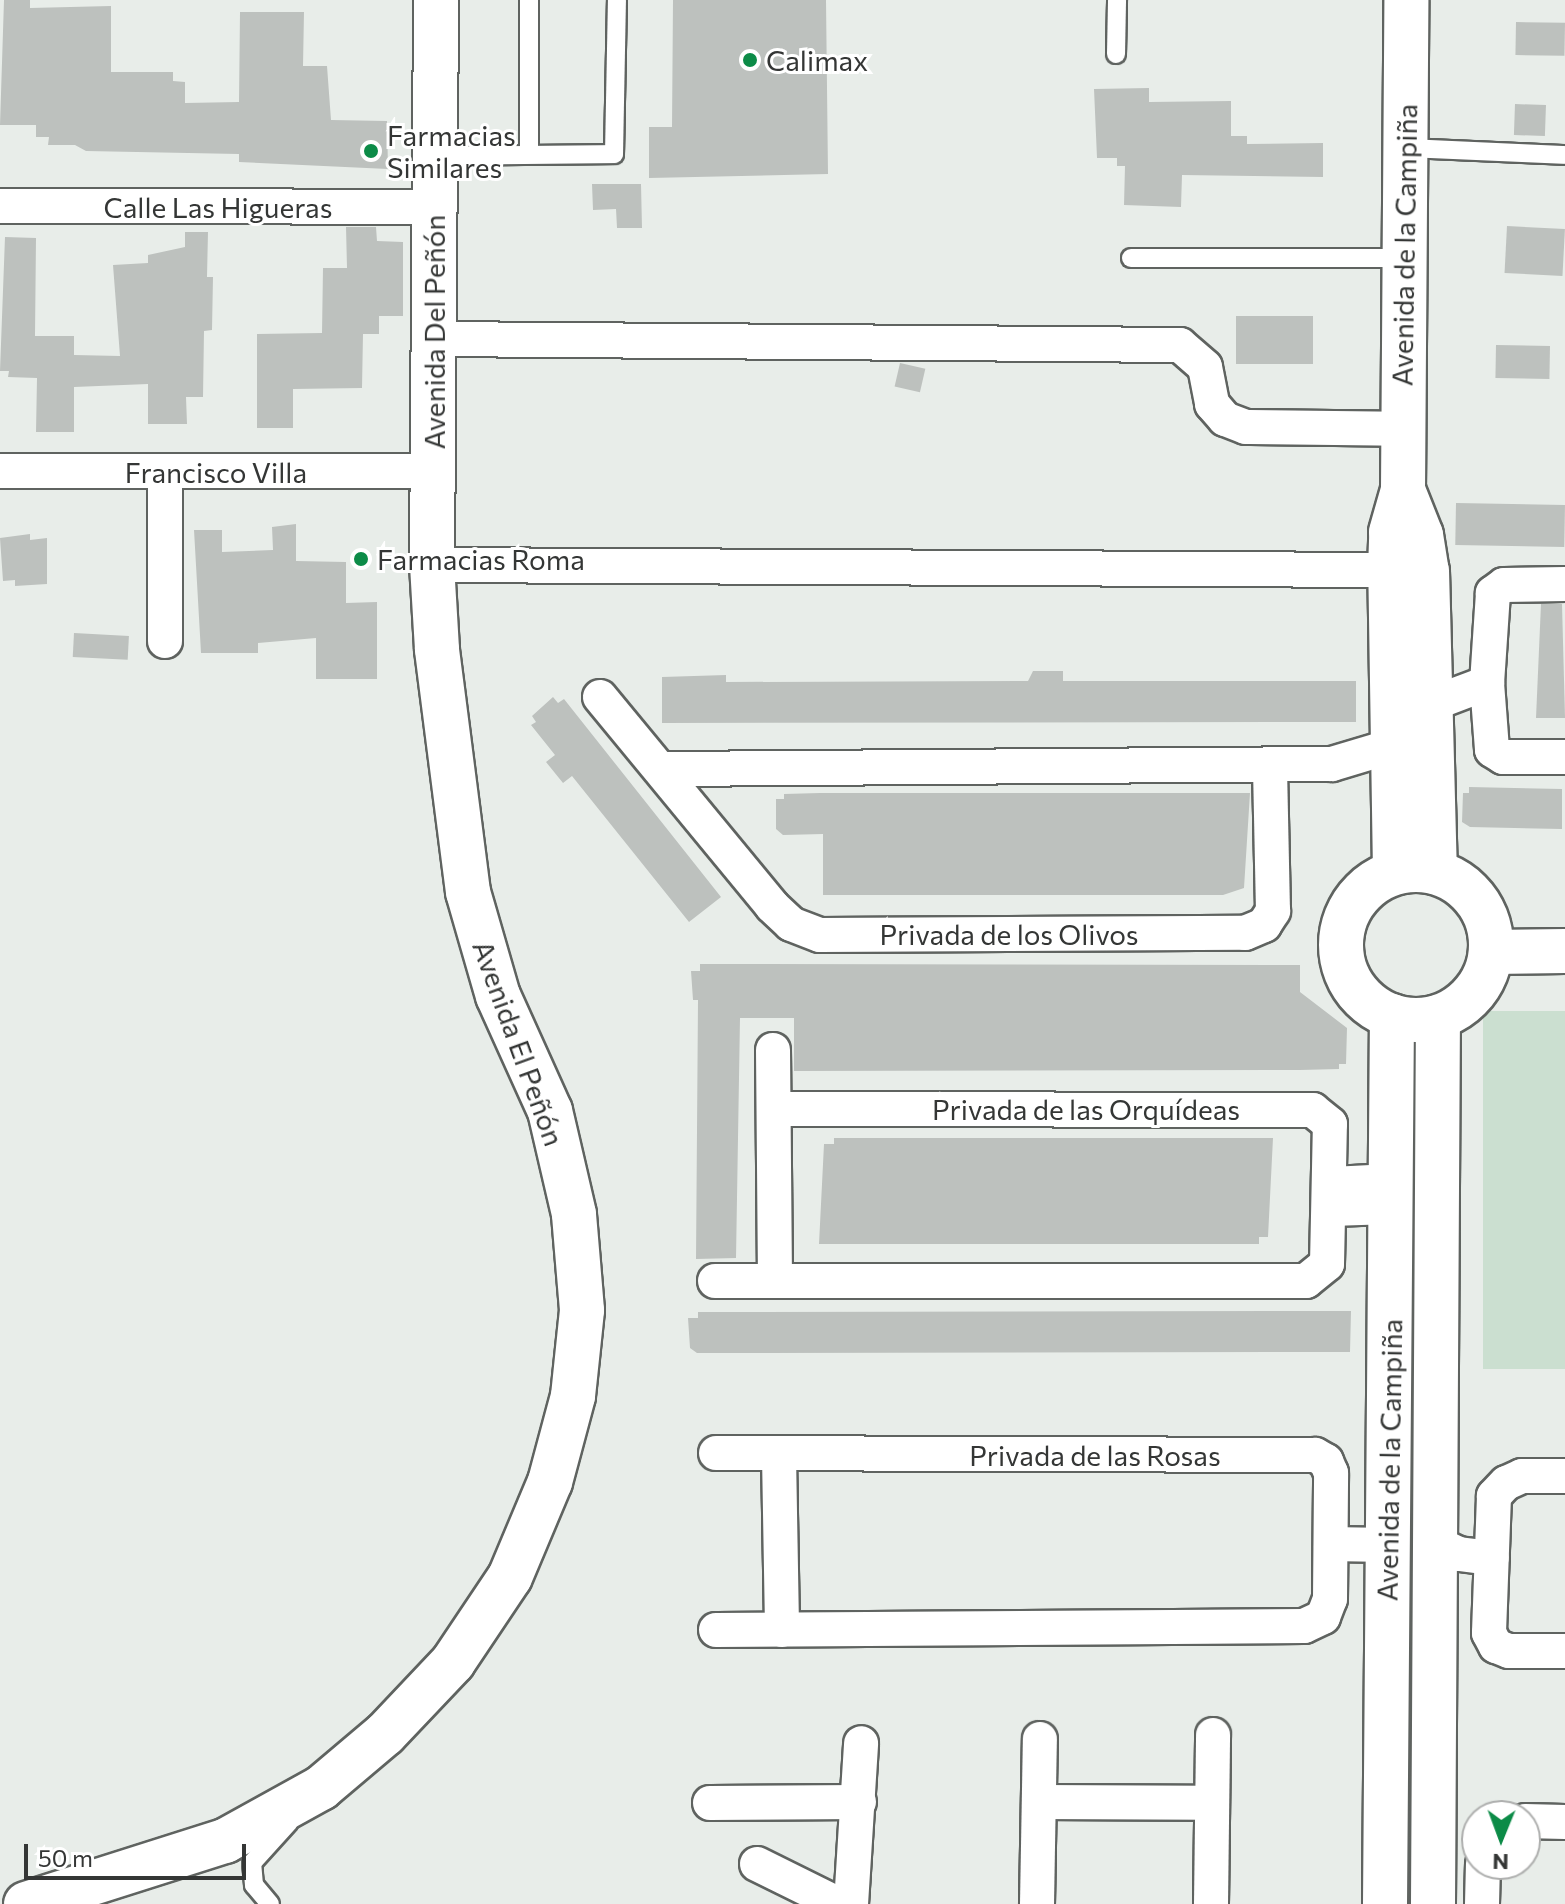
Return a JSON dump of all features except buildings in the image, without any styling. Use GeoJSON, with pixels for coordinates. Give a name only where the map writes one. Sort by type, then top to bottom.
{"type":"FeatureCollection","features":[{"type":"Feature","properties":{"kind":"street","name":"Avenida Del Peñón"},"geometry":{"type":"LineString","coordinates":[[433,471],[436,0]]}},
{"type":"Feature","properties":{"kind":"street","name":"Avenida de la Campiña"},"geometry":{"type":"LineString","coordinates":[[1406,0],[1403,490],[1391,532],[1390,570],[1409,624],[1452,701],[1415,872]]}},
{"type":"Feature","properties":{"kind":"street","name":"Calle Las Higueras"},"geometry":{"type":"LineString","coordinates":[[0,206],[435,207]]}},
{"type":"Feature","properties":{"kind":"street"},"geometry":{"type":"LineString","coordinates":[[435,339],[1180,345],[1205,367],[1212,404],[1225,419],[1246,427],[1402,429]]}},
{"type":"Feature","properties":{"kind":"street","name":"Francisco Villa"},"geometry":{"type":"LineString","coordinates":[[0,471],[433,471]]}},
{"type":"Feature","properties":{"kind":"street","name":"Avenida El Peñón"},"geometry":{"type":"LineString","coordinates":[[26,1904],[225,1841],[321,1788],[385,1734],[453,1662],[510,1577],[550,1482],[573,1396],[582,1310],[574,1214],[550,1111],[498,996],[468,892],[449,766],[432,565],[433,471]]}},
{"type":"Feature","properties":{"kind":"street"},"geometry":{"type":"LineString","coordinates":[[165,472],[165,641]]}},
{"type":"Feature","properties":{"kind":"street","name":"Avenida de la Campiña"},"geometry":{"type":"LineString","coordinates":[[1403,490],[1423,547],[1409,624]]}},
{"type":"Feature","properties":{"kind":"street"},"geometry":{"type":"LineString","coordinates":[[432,565],[1390,570]]}},
{"type":"Feature","properties":{"kind":"street"},"geometry":{"type":"LineString","coordinates":[[1565,584],[1504,585],[1493,593],[1452,701],[1492,750],[1503,757],[1565,757]]}},
{"type":"Feature","properties":{"kind":"street","name":"Privada de los Olivos"},"geometry":{"type":"LineString","coordinates":[[600,697],[664,769],[772,906],[791,924],[820,935],[1245,933],[1264,925],[1273,911],[1270,764]]}},
{"type":"Feature","properties":{"kind":"street","name":"Avenida de la Campiña"},"geometry":{"type":"LineString","coordinates":[[1415,872],[1392,765],[1452,701]]}},
{"type":"Feature","properties":{"kind":"street"},"geometry":{"type":"LineString","coordinates":[[664,769],[1392,765]]}},
{"type":"Feature","properties":{"kind":"street"},"geometry":{"type":"LineString","coordinates":[[1415,872],[1459,882],[1478,901],[1489,925],[1492,952],[1475,993],[1438,1017],[1392,1016],[1355,988],[1341,944],[1351,907],[1362,892],[1415,872]]}},
{"type":"Feature","properties":{"kind":"street"},"geometry":{"type":"LineString","coordinates":[[1492,952],[1565,951]]}},
{"type":"Feature","properties":{"kind":"street","name":"Avenida de la Campiña"},"geometry":{"type":"LineString","coordinates":[[1385,1904],[1392,1016]]}},
{"type":"Feature","properties":{"kind":"street","name":"Avenida de la Campiña"},"geometry":{"type":"LineString","coordinates":[[1433,1904],[1438,1017]]}},
{"type":"Feature","properties":{"kind":"street"},"geometry":{"type":"LineString","coordinates":[[773,1050],[775,1280]]}},
{"type":"Feature","properties":{"kind":"street","name":"Privada de las Orquídeas"},"geometry":{"type":"LineString","coordinates":[[715,1281],[1306,1281],[1327,1264],[1332,1197],[1330,1124],[1313,1110],[774,1109]]}},
{"type":"Feature","properties":{"kind":"street"},"geometry":{"type":"LineString","coordinates":[[1332,1197],[1391,1194]]}},
{"type":"Feature","properties":{"kind":"street"},"geometry":{"type":"LineString","coordinates":[[1389,1380],[1436,1380]]}},
{"type":"Feature","properties":{"kind":"street","name":"Privada de las Rosas"},"geometry":{"type":"LineString","coordinates":[[716,1453],[1315,1455],[1331,1473],[1330,1599],[1323,1617],[1304,1626],[716,1630]]}},
{"type":"Feature","properties":{"kind":"street"},"geometry":{"type":"LineString","coordinates":[[779,1455],[782,1630]]}},
{"type":"Feature","properties":{"kind":"street"},"geometry":{"type":"LineString","coordinates":[[1565,1476],[1522,1476],[1506,1483],[1494,1496],[1489,1633],[1496,1646],[1509,1651],[1565,1651]]}},
{"type":"Feature","properties":{"kind":"street"},"geometry":{"type":"LineString","coordinates":[[1331,1544],[1388,1545]]}},
{"type":"Feature","properties":{"kind":"street"},"geometry":{"type":"LineString","coordinates":[[1435,1557],[1491,1566]]}},
{"type":"Feature","properties":{"kind":"street"},"geometry":{"type":"LineString","coordinates":[[1211,1904],[1213,1735]]}},
{"type":"Feature","properties":{"kind":"street"},"geometry":{"type":"LineString","coordinates":[[1037,1904],[1040,1739]]}},
{"type":"Feature","properties":{"kind":"street"},"geometry":{"type":"LineString","coordinates":[[851,1904],[861,1743]]}},
{"type":"Feature","properties":{"kind":"street"},"geometry":{"type":"LineString","coordinates":[[710,1803],[859,1802]]}},
{"type":"Feature","properties":{"kind":"street"},"geometry":{"type":"LineString","coordinates":[[1039,1802],[1211,1803]]}},
{"type":"Feature","properties":{"kind":"street"},"geometry":{"type":"LineString","coordinates":[[1541,1821],[1565,1822]]}},
{"type":"Feature","properties":{"kind":"street"},"geometry":{"type":"LineString","coordinates":[[757,1864],[838,1904]]}},
{"type":"Feature","properties":{"kind":"street"},"geometry":{"type":"LineString","coordinates":[[1482,1904],[1483,1880]]}},
{"type":"Feature","properties":{"kind":"lane"},"geometry":{"type":"LineString","coordinates":[[529,0],[529,153]]}},
{"type":"Feature","properties":{"kind":"lane"},"geometry":{"type":"LineString","coordinates":[[435,156],[614,154],[617,0]]}},
{"type":"Feature","properties":{"kind":"lane"},"geometry":{"type":"LineString","coordinates":[[1116,54],[1117,0]]}},
{"type":"Feature","properties":{"kind":"lane"},"geometry":{"type":"LineString","coordinates":[[1405,148],[1565,155]]}},
{"type":"Feature","properties":{"kind":"lane"},"geometry":{"type":"LineString","coordinates":[[1131,258],[1404,258]]}},
{"type":"Feature","properties":{"kind":"lane"},"geometry":{"type":"LineString","coordinates":[[270,1904],[254,1885],[252,1863],[321,1788]]}},
{"type":"Feature","properties":{"kind":"green space"},"geometry":{"type":"Polygon","coordinates":[[[1483,1011],[1565,1011],[1565,1369],[1483,1369],[1483,1011]]]}},
{"type":"Feature","properties":{"kind":"place","name":"Calimax"},"geometry":{"type":"Point","coordinates":[750,60]}},
{"type":"Feature","properties":{"kind":"place","name":"Farmacias Similares"},"geometry":{"type":"Point","coordinates":[371,151]}},
{"type":"Feature","properties":{"kind":"place","name":"Farmacias Roma"},"geometry":{"type":"Point","coordinates":[361,559]}}]}
